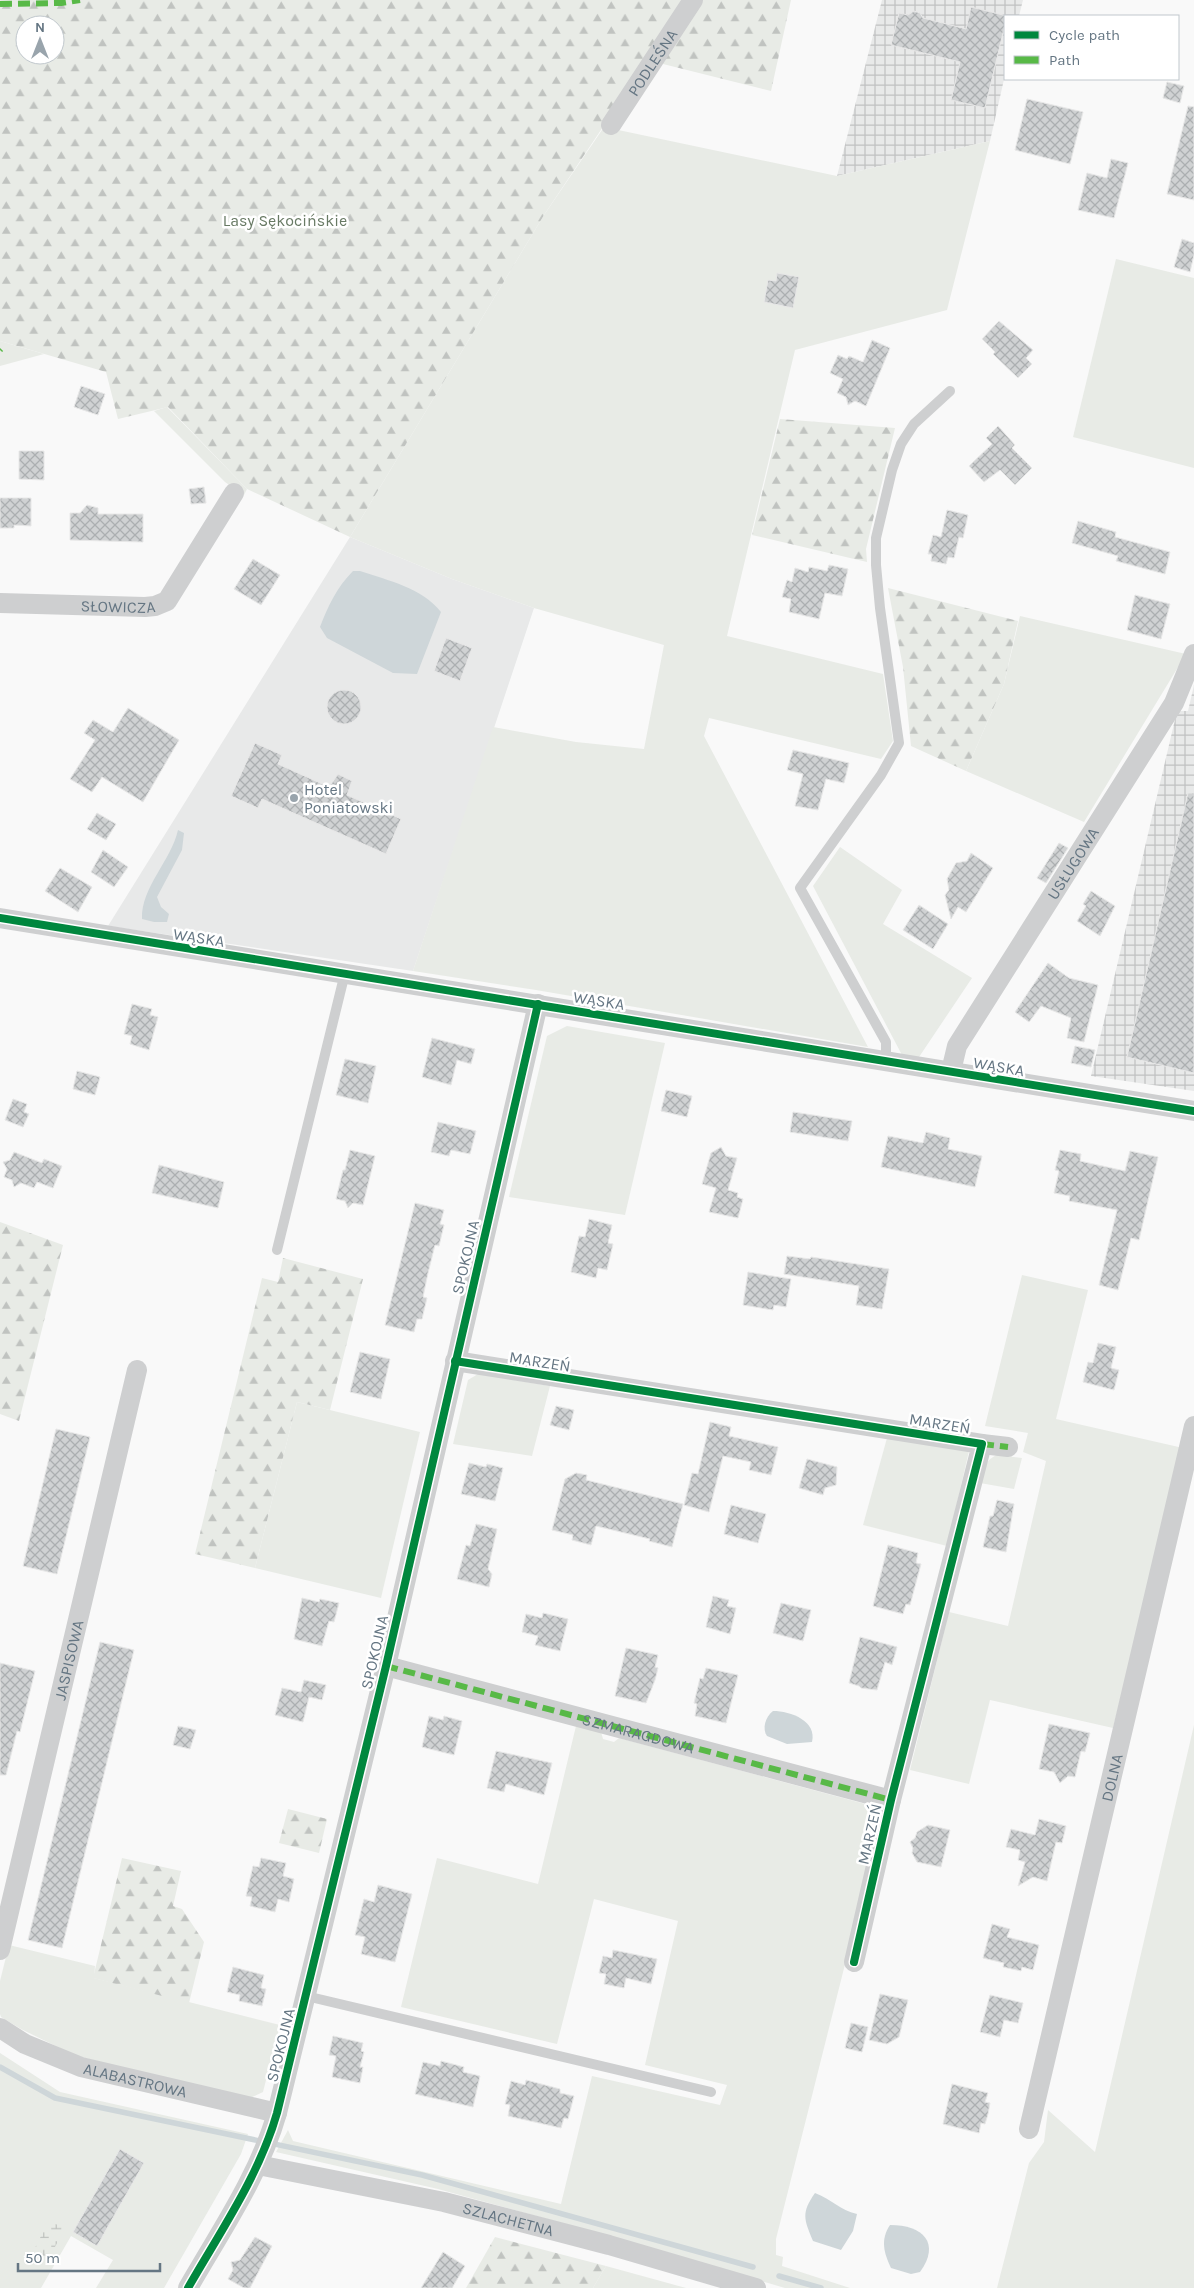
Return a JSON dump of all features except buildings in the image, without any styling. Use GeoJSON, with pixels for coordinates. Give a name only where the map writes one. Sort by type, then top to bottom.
{"type":"FeatureCollection","features":[{"type":"Feature","properties":{"kind":"street","name":"PODLEŚNA"},"geometry":{"type":"LineString","coordinates":[[610,125],[693,0]]}},
{"type":"Feature","properties":{"kind":"street","name":"SŁOWICZA"},"geometry":{"type":"LineString","coordinates":[[0,603],[145,607],[155,606],[167,601],[234,494]]}},
{"type":"Feature","properties":{"kind":"street","name":"USŁUGOWA"},"geometry":{"type":"LineString","coordinates":[[950,1071],[957,1046],[1174,703],[1194,654]]}},
{"type":"Feature","properties":{"kind":"street","name":"WĄSKA"},"geometry":{"type":"LineString","coordinates":[[0,918],[1194,1111]]}},
{"type":"Feature","properties":{"kind":"street","name":"SPOKOJNA"},"geometry":{"type":"LineString","coordinates":[[188,2288],[264,2150],[277,2113],[386,1666],[538,1004]]}},
{"type":"Feature","properties":{"kind":"street","name":"MARZEŃ"},"geometry":{"type":"LineString","coordinates":[[455,1361],[982,1444],[891,1800],[854,1962]]}},
{"type":"Feature","properties":{"kind":"street","name":"JASPISOWA"},"geometry":{"type":"LineString","coordinates":[[0,1950],[137,1370]]}},
{"type":"Feature","properties":{"kind":"street","name":"DOLNA"},"geometry":{"type":"LineString","coordinates":[[1029,2129],[1194,1426]]}},
{"type":"Feature","properties":{"kind":"street"},"geometry":{"type":"LineString","coordinates":[[982,1444],[1008,1447]]}},
{"type":"Feature","properties":{"kind":"street","name":"SZMARAGDOWA"},"geometry":{"type":"LineString","coordinates":[[386,1666],[891,1800]]}},
{"type":"Feature","properties":{"kind":"street","name":"ALABASTROWA"},"geometry":{"type":"LineString","coordinates":[[0,2028],[26,2044],[81,2067],[277,2113]]}},
{"type":"Feature","properties":{"kind":"street","name":"SZLACHETNA"},"geometry":{"type":"LineString","coordinates":[[264,2150],[444,2202],[609,2244],[756,2288]]}},
{"type":"Feature","properties":{"kind":"lane"},"geometry":{"type":"LineString","coordinates":[[886,1060],[886,1042],[800,888],[880,775],[900,743],[880,608],[876,565],[876,538],[892,470],[901,444],[914,424],[950,391]]}},
{"type":"Feature","properties":{"kind":"lane"},"geometry":{"type":"LineString","coordinates":[[277,1250],[345,973]]}},
{"type":"Feature","properties":{"kind":"lane"},"geometry":{"type":"LineString","coordinates":[[306,1996],[711,2092]]}},
{"type":"Feature","properties":{"kind":"shaded area"},"geometry":{"type":"Polygon","coordinates":[[[882,0],[1023,0],[1019,15],[1004,15],[1004,79],[990,141],[837,176],[882,0]]]}},
{"type":"Feature","properties":{"kind":"shaded area"},"geometry":{"type":"Polygon","coordinates":[[[350,537],[452,579],[534,608],[413,971],[108,926],[350,537]]]}},
{"type":"Feature","properties":{"kind":"shaded area"},"geometry":{"type":"Polygon","coordinates":[[[353,571],[360,571],[404,586],[424,596],[441,612],[417,674],[393,673],[327,638],[320,627],[334,597],[353,571]]]}},
{"type":"Feature","properties":{"kind":"shaded area"},"geometry":{"type":"Polygon","coordinates":[[[1194,685],[1194,1091],[1091,1076],[1177,711],[1188,711],[1194,685]]]}},
{"type":"Feature","properties":{"kind":"shaded area"},"geometry":{"type":"Polygon","coordinates":[[[178,830],[184,833],[182,850],[157,897],[161,907],[169,914],[167,922],[154,922],[142,919],[146,896],[178,830]]]}},
{"type":"Feature","properties":{"kind":"shaded area"},"geometry":{"type":"Polygon","coordinates":[[[773,1711],[795,1715],[807,1723],[811,1728],[812,1742],[787,1744],[767,1736],[765,1733],[765,1723],[773,1711]]]}},
{"type":"Feature","properties":{"kind":"shaded area"},"geometry":{"type":"Polygon","coordinates":[[[815,2193],[857,2214],[853,2231],[841,2250],[813,2241],[805,2216],[815,2193]]]}},
{"type":"Feature","properties":{"kind":"shaded area"},"geometry":{"type":"Polygon","coordinates":[[[890,2225],[912,2228],[920,2232],[925,2238],[929,2252],[920,2272],[911,2274],[891,2268],[884,2246],[885,2236],[890,2225]]]}},
{"type":"Feature","properties":{"kind":"green space","name":"Lasy Sękocińskie"},"geometry":{"type":"Polygon","coordinates":[[[0,0],[688,0],[544,215],[350,537],[247,489],[168,407],[118,419],[106,372],[0,341],[0,0]]]}},
{"type":"Feature","properties":{"kind":"green space"},"geometry":{"type":"Polygon","coordinates":[[[701,0],[791,0],[771,91],[659,63],[701,0]]]}},
{"type":"Feature","properties":{"kind":"green space"},"geometry":{"type":"Polygon","coordinates":[[[604,127],[837,176],[990,141],[947,310],[795,350],[727,636],[883,674],[893,741],[881,759],[709,718],[704,736],[868,1047],[536,990],[413,971],[493,727],[576,742],[644,749],[664,645],[534,608],[452,579],[350,537],[544,215],[604,127]]]}},
{"type":"Feature","properties":{"kind":"green space"},"geometry":{"type":"Polygon","coordinates":[[[1116,259],[1194,278],[1194,468],[1073,437],[1116,259]]]}},
{"type":"Feature","properties":{"kind":"green space"},"geometry":{"type":"Polygon","coordinates":[[[0,341],[44,354],[0,366],[0,341]]]}},
{"type":"Feature","properties":{"kind":"green space"},"geometry":{"type":"Polygon","coordinates":[[[167,407],[247,489],[244,495],[225,482],[154,411],[167,407]]]}},
{"type":"Feature","properties":{"kind":"green space"},"geometry":{"type":"Polygon","coordinates":[[[780,419],[895,428],[866,549],[867,562],[752,535],[780,419]]]}},
{"type":"Feature","properties":{"kind":"green space"},"geometry":{"type":"Polygon","coordinates":[[[888,588],[1018,621],[1004,684],[966,771],[911,746],[903,667],[888,588]]]}},
{"type":"Feature","properties":{"kind":"green space"},"geometry":{"type":"Polygon","coordinates":[[[1020,616],[1186,654],[1084,822],[966,771],[1004,684],[1020,616]]]}},
{"type":"Feature","properties":{"kind":"green space"},"geometry":{"type":"Polygon","coordinates":[[[840,847],[902,890],[883,924],[972,978],[919,1057],[902,1055],[813,886],[840,847]]]}},
{"type":"Feature","properties":{"kind":"green space"},"geometry":{"type":"Polygon","coordinates":[[[567,1026],[665,1043],[625,1215],[509,1197],[547,1036],[567,1026]]]}},
{"type":"Feature","properties":{"kind":"green space"},"geometry":{"type":"Polygon","coordinates":[[[0,1222],[63,1245],[19,1421],[0,1414],[0,1222]]]}},
{"type":"Feature","properties":{"kind":"green space"},"geometry":{"type":"Polygon","coordinates":[[[283,1258],[363,1279],[330,1410],[297,1402],[255,1568],[195,1554],[262,1278],[278,1282],[283,1258]]]}},
{"type":"Feature","properties":{"kind":"green space"},"geometry":{"type":"Polygon","coordinates":[[[1022,1275],[1088,1290],[1056,1419],[1183,1448],[1113,1728],[990,1700],[969,1784],[910,1770],[949,1612],[1008,1626],[1046,1461],[1023,1452],[1028,1433],[985,1426],[1022,1275]]]}},
{"type":"Feature","properties":{"kind":"green space"},"geometry":{"type":"Polygon","coordinates":[[[478,1374],[550,1386],[532,1456],[453,1444],[468,1380],[478,1374]]]}},
{"type":"Feature","properties":{"kind":"green space"},"geometry":{"type":"Polygon","coordinates":[[[297,1402],[420,1432],[381,1598],[255,1568],[297,1402]]]}},
{"type":"Feature","properties":{"kind":"green space"},"geometry":{"type":"Polygon","coordinates":[[[887,1438],[969,1451],[947,1546],[863,1525],[887,1438]]]}},
{"type":"Feature","properties":{"kind":"green space"},"geometry":{"type":"Polygon","coordinates":[[[997,1455],[1022,1458],[1014,1489],[980,1483],[987,1463],[997,1455]]]}},
{"type":"Feature","properties":{"kind":"green space"},"geometry":{"type":"Polygon","coordinates":[[[1194,1725],[1194,2288],[997,2288],[1029,2163],[1044,2142],[1048,2110],[1095,2152],[1194,1725]]]}},
{"type":"Feature","properties":{"kind":"green space"},"geometry":{"type":"Polygon","coordinates":[[[576,1726],[601,1732],[603,1739],[614,1742],[619,1738],[884,1809],[776,2239],[776,2255],[783,2257],[782,2266],[850,2288],[785,2288],[624,2240],[438,2189],[276,2152],[288,2130],[293,2141],[561,2204],[592,2076],[720,2105],[727,2085],[645,2065],[678,1921],[594,1899],[557,2044],[401,2007],[437,1858],[538,1884],[576,1726]]]}},
{"type":"Feature","properties":{"kind":"green space"},"geometry":{"type":"Polygon","coordinates":[[[288,1809],[327,1819],[319,1853],[279,1843],[288,1809]]]}},
{"type":"Feature","properties":{"kind":"green space"},"geometry":{"type":"Polygon","coordinates":[[[122,1858],[181,1871],[173,1906],[182,1909],[204,1942],[189,2003],[93,1978],[122,1858]]]}},
{"type":"Feature","properties":{"kind":"green space"},"geometry":{"type":"Polygon","coordinates":[[[9,1945],[95,1966],[94,1978],[280,2025],[263,2092],[246,2100],[74,2055],[21,2029],[1,2017],[0,2014],[0,1981],[9,1945]]]}},
{"type":"Feature","properties":{"kind":"green space"},"geometry":{"type":"Polygon","coordinates":[[[0,2053],[60,2092],[248,2134],[241,2154],[164,2288],[96,2288],[113,2260],[71,2236],[41,2288],[0,2288],[0,2053]]]}},
{"type":"Feature","properties":{"kind":"green space"},"geometry":{"type":"Polygon","coordinates":[[[50,2222],[61,2226],[64,2231],[48,2259],[37,2258],[33,2252],[46,2226],[50,2222]]]}},
{"type":"Feature","properties":{"kind":"green space"},"geometry":{"type":"Polygon","coordinates":[[[495,2237],[606,2266],[593,2288],[466,2288],[495,2237]]]}},
{"type":"Feature","properties":{"kind":"green space"},"geometry":{"type":"Polygon","coordinates":[[[606,2266],[686,2288],[593,2288],[606,2266]]]}},
{"type":"Feature","properties":{"kind":"waterway"},"geometry":{"type":"LineString","coordinates":[[0,2067],[55,2098],[422,2175],[753,2267]]}},
{"type":"Feature","properties":{"kind":"waterway"},"geometry":{"type":"LineString","coordinates":[[779,2276],[821,2288]]}},
{"type":"Feature","properties":{"kind":"marked path"},"geometry":{"type":"LineString","coordinates":[[0,4],[61,3],[80,0]]}},
{"type":"Feature","properties":{"kind":"marked path"},"geometry":{"type":"LineString","coordinates":[[982,1444],[1008,1447]]}},
{"type":"Feature","properties":{"kind":"marked path"},"geometry":{"type":"LineString","coordinates":[[386,1666],[891,1800]]}},
{"type":"Feature","properties":{"kind":"cycle path"},"geometry":{"type":"LineString","coordinates":[[0,918],[1194,1111]]}},
{"type":"Feature","properties":{"kind":"cycle path"},"geometry":{"type":"LineString","coordinates":[[188,2288],[249,2181],[260,2159],[277,2113],[386,1666],[538,1004]]}},
{"type":"Feature","properties":{"kind":"cycle path"},"geometry":{"type":"LineString","coordinates":[[455,1361],[982,1444],[891,1800],[854,1962]]}},
{"type":"Feature","properties":{"kind":"place","name":"Hotel Poniatowski"},"geometry":{"type":"Point","coordinates":[294,798]}}]}
